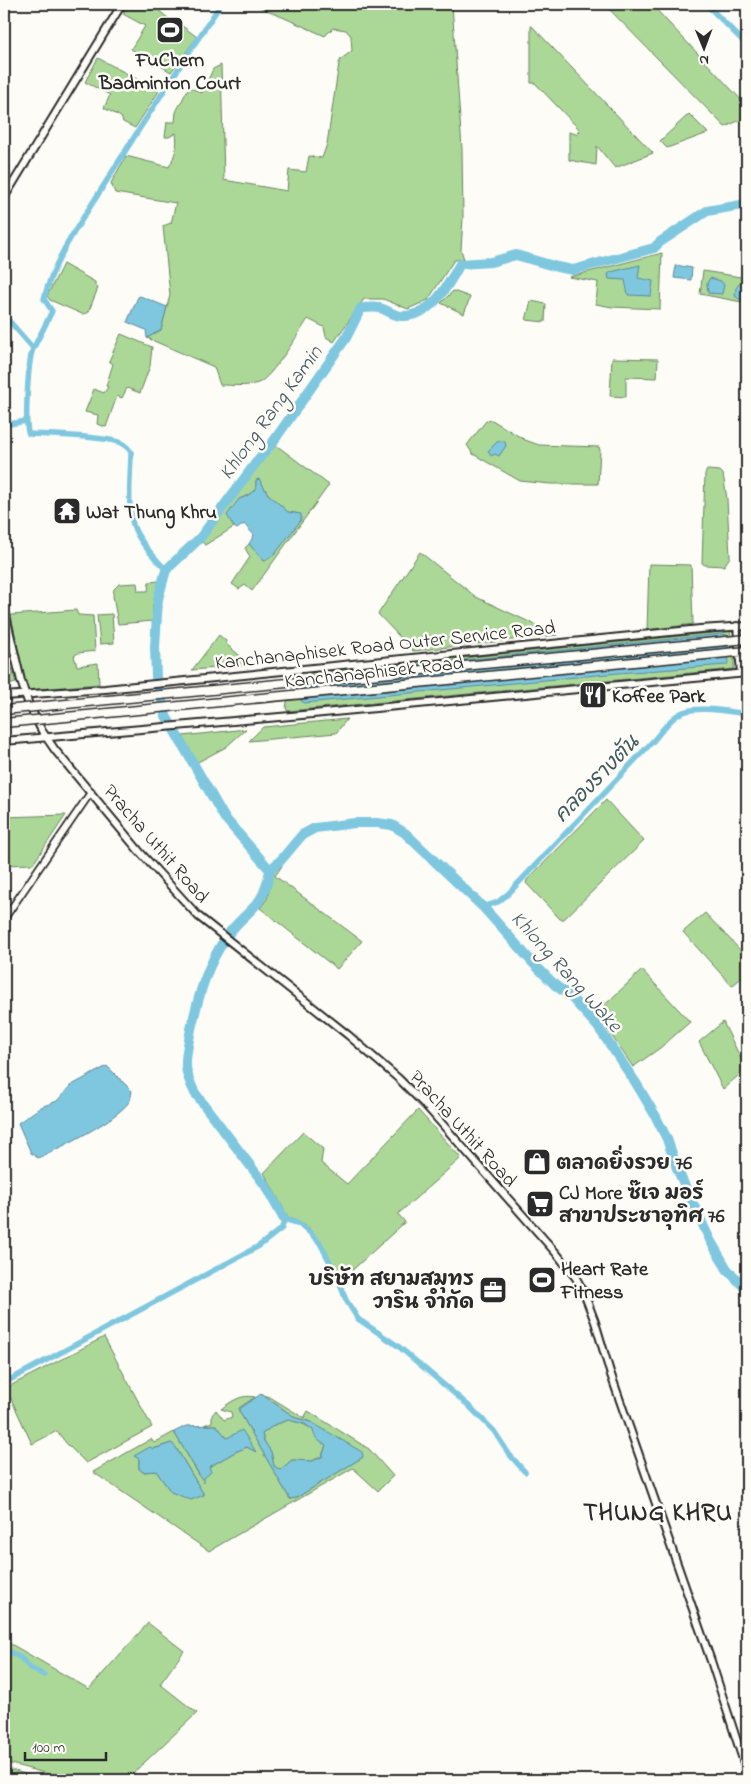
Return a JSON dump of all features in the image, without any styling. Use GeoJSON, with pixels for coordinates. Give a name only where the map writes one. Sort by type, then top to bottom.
{"type":"FeatureCollection","features":[{"type":"Feature","properties":{"kind":"highway","name":"Kanchanaphisek Road"},"geometry":{"type":"LineString","coordinates":[[4,710],[747,638]]}},
{"type":"Feature","properties":{"kind":"highway","name":"Kanchanaphisek Road"},"geometry":{"type":"LineString","coordinates":[[4,723],[747,652]]}},
{"type":"Feature","properties":{"kind":"main road"},"geometry":{"type":"LineString","coordinates":[[4,198],[122,4]]}},
{"type":"Feature","properties":{"kind":"main road","name":"Pracha Uthit Road"},"geometry":{"type":"LineString","coordinates":[[4,608],[16,665],[25,694],[46,737],[174,892],[198,916],[348,1035],[399,1079],[428,1108],[576,1278],[584,1293],[596,1327],[608,1368],[711,1661],[747,1772]]}},
{"type":"Feature","properties":{"kind":"main road"},"geometry":{"type":"LineString","coordinates":[[4,741],[186,726],[744,673],[737,626]]}},
{"type":"Feature","properties":{"kind":"main road","name":"Kanchanaphisek Road Outer Service Road"},"geometry":{"type":"LineString","coordinates":[[4,696],[747,626]]}},
{"type":"Feature","properties":{"kind":"street"},"geometry":{"type":"LineString","coordinates":[[4,919],[90,792]]}},
{"type":"Feature","properties":{"kind":"green space"},"geometry":{"type":"Polygon","coordinates":[[[129,4],[151,4],[174,23],[179,20],[181,25],[197,37],[171,72],[131,49],[145,26],[123,14],[129,4]]]}},
{"type":"Feature","properties":{"kind":"green space"},"geometry":{"type":"Polygon","coordinates":[[[253,4],[452,4],[462,149],[463,218],[461,250],[464,259],[454,260],[428,300],[408,309],[383,299],[364,299],[334,342],[326,337],[324,327],[308,319],[285,354],[264,380],[249,385],[220,385],[214,367],[147,338],[161,330],[170,295],[163,226],[171,223],[176,203],[115,193],[111,183],[126,156],[169,167],[176,151],[177,138],[176,133],[165,137],[167,122],[175,122],[176,112],[189,87],[202,93],[213,69],[221,65],[224,180],[287,191],[289,170],[306,172],[309,156],[322,158],[327,144],[339,63],[341,59],[352,51],[351,36],[346,30],[333,28],[325,36],[253,4]]]}},
{"type":"Feature","properties":{"kind":"green space"},"geometry":{"type":"Polygon","coordinates":[[[604,4],[651,4],[747,106],[747,117],[725,127],[604,4]]]}},
{"type":"Feature","properties":{"kind":"green space"},"geometry":{"type":"Polygon","coordinates":[[[531,25],[653,153],[615,168],[597,146],[596,165],[569,160],[569,132],[576,134],[580,130],[535,83],[531,83],[531,25]]]}},
{"type":"Feature","properties":{"kind":"green space"},"geometry":{"type":"Polygon","coordinates":[[[98,58],[159,91],[135,128],[123,122],[121,117],[104,108],[110,95],[85,82],[98,58]]]}},
{"type":"Feature","properties":{"kind":"green space"},"geometry":{"type":"Polygon","coordinates":[[[689,114],[708,133],[667,148],[660,141],[689,114]]]}},
{"type":"Feature","properties":{"kind":"green space"},"geometry":{"type":"Polygon","coordinates":[[[662,253],[660,309],[612,307],[596,304],[598,282],[569,277],[662,253]]]}},
{"type":"Feature","properties":{"kind":"green space"},"geometry":{"type":"Polygon","coordinates":[[[63,264],[95,282],[98,288],[88,313],[82,314],[50,300],[47,296],[63,264]]]}},
{"type":"Feature","properties":{"kind":"green space"},"geometry":{"type":"Polygon","coordinates":[[[703,271],[747,278],[747,303],[700,294],[703,271]]]}},
{"type":"Feature","properties":{"kind":"green space"},"geometry":{"type":"Polygon","coordinates":[[[453,291],[470,297],[464,314],[441,303],[453,291]]]}},
{"type":"Feature","properties":{"kind":"green space"},"geometry":{"type":"Polygon","coordinates":[[[531,301],[546,304],[545,322],[526,320],[531,301]]]}},
{"type":"Feature","properties":{"kind":"green space"},"geometry":{"type":"Polygon","coordinates":[[[121,334],[152,347],[150,366],[140,393],[127,388],[122,398],[117,396],[106,427],[97,424],[98,415],[85,412],[94,389],[104,393],[108,387],[106,386],[113,364],[109,361],[121,334]]]}},
{"type":"Feature","properties":{"kind":"green space"},"geometry":{"type":"Polygon","coordinates":[[[612,358],[658,359],[657,378],[626,377],[626,397],[610,396],[612,358]]]}},
{"type":"Feature","properties":{"kind":"green space"},"geometry":{"type":"Polygon","coordinates":[[[492,420],[525,440],[539,445],[599,447],[598,484],[551,484],[520,481],[473,454],[467,445],[486,421],[492,420]]]}},
{"type":"Feature","properties":{"kind":"green space"},"geometry":{"type":"Polygon","coordinates":[[[276,445],[329,485],[252,591],[245,585],[239,589],[232,584],[250,557],[245,548],[249,544],[265,561],[275,554],[300,514],[288,512],[268,494],[259,480],[256,481],[256,489],[239,499],[231,521],[234,527],[205,545],[201,541],[248,477],[276,445]]]}},
{"type":"Feature","properties":{"kind":"green space"},"geometry":{"type":"Polygon","coordinates":[[[707,470],[720,471],[723,474],[727,499],[730,557],[724,566],[705,565],[702,563],[705,474],[707,470]]]}},
{"type":"Feature","properties":{"kind":"green space"},"geometry":{"type":"Polygon","coordinates":[[[420,552],[476,597],[557,635],[413,651],[378,614],[420,552]]]}},
{"type":"Feature","properties":{"kind":"green space"},"geometry":{"type":"Polygon","coordinates":[[[649,564],[691,565],[693,624],[647,630],[649,564]]]}},
{"type":"Feature","properties":{"kind":"green space"},"geometry":{"type":"Polygon","coordinates":[[[159,581],[153,605],[153,621],[118,624],[113,596],[114,589],[119,584],[137,583],[138,591],[148,591],[149,582],[159,581]]]}},
{"type":"Feature","properties":{"kind":"green space"},"geometry":{"type":"Polygon","coordinates":[[[76,610],[78,615],[93,616],[95,651],[78,653],[74,656],[77,666],[98,663],[99,684],[26,690],[11,615],[76,610]]]}},
{"type":"Feature","properties":{"kind":"green space"},"geometry":{"type":"Polygon","coordinates":[[[112,614],[114,643],[100,644],[97,615],[112,614]]]}},
{"type":"Feature","properties":{"kind":"green space"},"geometry":{"type":"Polygon","coordinates":[[[730,631],[734,649],[734,669],[288,711],[286,709],[287,702],[311,673],[730,631]]]}},
{"type":"Feature","properties":{"kind":"green space"},"geometry":{"type":"Polygon","coordinates":[[[219,635],[226,641],[226,644],[251,665],[192,670],[219,635]]]}},
{"type":"Feature","properties":{"kind":"green space"},"geometry":{"type":"Polygon","coordinates":[[[4,650],[7,650],[16,683],[4,686],[4,650]]]}},
{"type":"Feature","properties":{"kind":"green space"},"geometry":{"type":"Polygon","coordinates":[[[347,719],[336,733],[249,741],[263,727],[347,719]]]}},
{"type":"Feature","properties":{"kind":"green space"},"geometry":{"type":"Polygon","coordinates":[[[246,729],[226,747],[196,763],[183,736],[246,729]]]}},
{"type":"Feature","properties":{"kind":"green space"},"geometry":{"type":"Polygon","coordinates":[[[606,800],[644,841],[564,919],[560,919],[526,883],[527,880],[606,800]]]}},
{"type":"Feature","properties":{"kind":"green space"},"geometry":{"type":"Polygon","coordinates":[[[66,815],[33,864],[4,865],[4,817],[66,815]]]}},
{"type":"Feature","properties":{"kind":"green space"},"geometry":{"type":"Polygon","coordinates":[[[282,866],[275,876],[362,941],[337,969],[260,908],[267,899],[275,869],[282,866]]]}},
{"type":"Feature","properties":{"kind":"green space"},"geometry":{"type":"Polygon","coordinates":[[[705,913],[747,955],[747,973],[732,986],[683,932],[705,913]]]}},
{"type":"Feature","properties":{"kind":"green space"},"geometry":{"type":"Polygon","coordinates":[[[642,970],[690,1022],[660,1048],[633,1067],[596,1013],[642,970]]]}},
{"type":"Feature","properties":{"kind":"green space"},"geometry":{"type":"Polygon","coordinates":[[[723,1022],[746,1069],[723,1089],[699,1042],[723,1022]]]}},
{"type":"Feature","properties":{"kind":"green space"},"geometry":{"type":"Polygon","coordinates":[[[418,1110],[461,1158],[398,1214],[405,1222],[347,1275],[340,1276],[308,1227],[288,1217],[264,1173],[303,1132],[323,1149],[321,1163],[347,1184],[418,1110]]]}},
{"type":"Feature","properties":{"kind":"green space"},"geometry":{"type":"Polygon","coordinates":[[[104,1337],[152,1427],[86,1463],[57,1431],[32,1444],[6,1388],[104,1337]]]}},
{"type":"Feature","properties":{"kind":"green space"},"geometry":{"type":"Polygon","coordinates":[[[261,1394],[270,1397],[304,1418],[308,1411],[369,1449],[393,1476],[378,1491],[353,1468],[209,1551],[93,1472],[151,1439],[154,1443],[174,1432],[199,1475],[204,1478],[209,1467],[247,1447],[227,1438],[216,1425],[204,1425],[212,1422],[212,1415],[216,1410],[224,1420],[232,1417],[231,1412],[221,1409],[237,1399],[250,1396],[255,1397],[239,1408],[239,1411],[290,1499],[296,1498],[363,1457],[311,1422],[296,1418],[261,1394]],[[171,1443],[153,1449],[139,1459],[139,1469],[143,1472],[156,1471],[171,1492],[204,1495],[175,1446],[171,1443]]]}},
{"type":"Feature","properties":{"kind":"green space"},"geometry":{"type":"Polygon","coordinates":[[[288,1420],[310,1428],[326,1445],[322,1456],[312,1461],[292,1460],[280,1470],[274,1466],[271,1452],[262,1434],[274,1425],[288,1420]]]}},
{"type":"Feature","properties":{"kind":"green space"},"geometry":{"type":"Polygon","coordinates":[[[148,1623],[184,1651],[160,1684],[197,1713],[131,1775],[122,1780],[70,1780],[4,1762],[4,1640],[89,1689],[148,1623]]]}},
{"type":"Feature","properties":{"kind":"green space"},"geometry":{"type":"Polygon","coordinates":[[[4,1768],[36,1777],[36,1780],[4,1780],[4,1768]]]}},
{"type":"Feature","properties":{"kind":"water"},"geometry":{"type":"Polygon","coordinates":[[[640,265],[638,278],[653,281],[651,296],[628,295],[625,280],[609,279],[608,274],[611,272],[640,265]]]}},
{"type":"Feature","properties":{"kind":"water"},"geometry":{"type":"Polygon","coordinates":[[[676,265],[692,268],[691,280],[674,278],[676,265]]]}},
{"type":"Feature","properties":{"kind":"water"},"geometry":{"type":"Polygon","coordinates":[[[710,278],[721,281],[724,285],[722,294],[708,293],[707,283],[710,278]]]}},
{"type":"Feature","properties":{"kind":"water"},"geometry":{"type":"Polygon","coordinates":[[[739,284],[747,285],[747,299],[739,299],[735,296],[736,288],[739,284]]]}},
{"type":"Feature","properties":{"kind":"water"},"geometry":{"type":"Polygon","coordinates":[[[140,296],[167,307],[161,330],[147,338],[146,330],[127,322],[140,296]]]}},
{"type":"Feature","properties":{"kind":"water"},"geometry":{"type":"Polygon","coordinates":[[[498,441],[505,442],[506,446],[499,456],[495,454],[491,456],[488,451],[498,441]]]}},
{"type":"Feature","properties":{"kind":"water"},"geometry":{"type":"Polygon","coordinates":[[[259,479],[268,494],[288,512],[301,514],[301,520],[275,554],[264,561],[249,544],[254,535],[244,524],[237,529],[234,527],[227,515],[239,499],[256,489],[256,480],[259,479]]]}},
{"type":"Feature","properties":{"kind":"water"},"geometry":{"type":"Polygon","coordinates":[[[721,634],[727,635],[729,654],[727,665],[618,673],[305,703],[301,701],[303,690],[314,675],[721,634]]]}},
{"type":"Feature","properties":{"kind":"water"},"geometry":{"type":"Polygon","coordinates":[[[107,1066],[132,1091],[129,1102],[112,1117],[73,1141],[38,1158],[31,1153],[18,1123],[41,1107],[57,1101],[70,1086],[107,1066]]]}},
{"type":"Feature","properties":{"kind":"water"},"geometry":{"type":"Polygon","coordinates":[[[261,1394],[296,1418],[311,1422],[362,1452],[363,1457],[296,1498],[290,1499],[239,1409],[261,1394]],[[288,1420],[274,1425],[262,1434],[271,1452],[274,1466],[280,1470],[292,1460],[312,1461],[322,1457],[326,1445],[317,1439],[313,1430],[305,1424],[288,1420]]]}},
{"type":"Feature","properties":{"kind":"water"},"geometry":{"type":"Polygon","coordinates":[[[216,1425],[227,1438],[242,1430],[256,1452],[247,1447],[209,1467],[211,1472],[204,1478],[204,1483],[174,1432],[186,1426],[216,1425]]]}},
{"type":"Feature","properties":{"kind":"water"},"geometry":{"type":"Polygon","coordinates":[[[171,1443],[175,1446],[204,1495],[191,1500],[171,1492],[156,1471],[143,1472],[139,1469],[139,1459],[134,1456],[150,1447],[154,1449],[171,1443]]]}},
{"type":"Feature","properties":{"kind":"waterway"},"geometry":{"type":"LineString","coordinates":[[166,570],[141,541],[132,522],[130,502],[131,452],[123,444],[106,439],[29,434],[27,425],[28,377],[33,349],[52,311],[44,299],[54,269],[78,226],[221,4]]}},
{"type":"Feature","properties":{"kind":"waterway"},"geometry":{"type":"LineString","coordinates":[[706,4],[747,45]]}},
{"type":"Feature","properties":{"kind":"waterway","name":"Khlong Rang Kamin"},"geometry":{"type":"LineString","coordinates":[[284,1219],[265,1185],[195,1093],[189,1081],[187,1071],[186,1058],[191,1029],[208,970],[227,936],[259,901],[267,883],[270,870],[224,817],[166,716],[156,677],[155,647],[158,599],[166,570],[200,538],[273,442],[346,338],[361,308],[380,308],[399,316],[412,315],[430,306],[437,299],[450,282],[460,264],[491,262],[516,255],[573,270],[654,248],[707,211],[747,204]]}},
{"type":"Feature","properties":{"kind":"waterway"},"geometry":{"type":"LineString","coordinates":[[4,315],[33,348]]}},
{"type":"Feature","properties":{"kind":"waterway"},"geometry":{"type":"LineString","coordinates":[[4,425],[26,421]]}},
{"type":"Feature","properties":{"kind":"waterway","name":"คลองรางตัน"},"geometry":{"type":"LineString","coordinates":[[483,907],[498,902],[508,894],[677,715],[696,709],[747,714]]}},
{"type":"Feature","properties":{"kind":"waterway","name":"Khlong Rang Wake"},"geometry":{"type":"LineString","coordinates":[[270,870],[302,835],[315,828],[355,823],[377,823],[392,825],[405,833],[483,907],[532,962],[555,985],[570,996],[598,1027],[655,1115],[667,1139],[678,1171],[710,1240],[727,1269],[747,1290]]}},
{"type":"Feature","properties":{"kind":"waterway"},"geometry":{"type":"LineString","coordinates":[[4,1383],[259,1246],[282,1228],[284,1219],[297,1223],[320,1243],[336,1274],[346,1300],[358,1319],[398,1346],[469,1406],[494,1431],[509,1454],[525,1472]]}},
{"type":"Feature","properties":{"kind":"waterway"},"geometry":{"type":"LineString","coordinates":[[4,1649],[21,1658],[30,1668],[44,1675]]}},
{"type":"Feature","properties":{"kind":"place","name":"FuChern Badminton Court"},"geometry":{"type":"Point","coordinates":[170,30]}},
{"type":"Feature","properties":{"kind":"place","name":"Wat Thung Khru"},"geometry":{"type":"Point","coordinates":[67,511]}},
{"type":"Feature","properties":{"kind":"place","name":"Koffee Park"},"geometry":{"type":"Point","coordinates":[593,695]}},
{"type":"Feature","properties":{"kind":"place","name":"ตลาดยิ่งรวย 76"},"geometry":{"type":"Point","coordinates":[537,1162]}},
{"type":"Feature","properties":{"kind":"place","name":"CJ More ซ๊เจ มอร์ สาขาประชาอุทิศ 76"},"geometry":{"type":"Point","coordinates":[540,1204]}},
{"type":"Feature","properties":{"kind":"place","name":"Heart Rate Fitness"},"geometry":{"type":"Point","coordinates":[542,1280]}},
{"type":"Feature","properties":{"kind":"place","name":"บริษัท สยามสมุทร วาริน จำกัด"},"geometry":{"type":"Point","coordinates":[493,1290]}},
{"type":"Feature","properties":{"kind":"district","name":"THUNG KHRU"},"geometry":{"type":"Point","coordinates":[658,1511]}}]}
